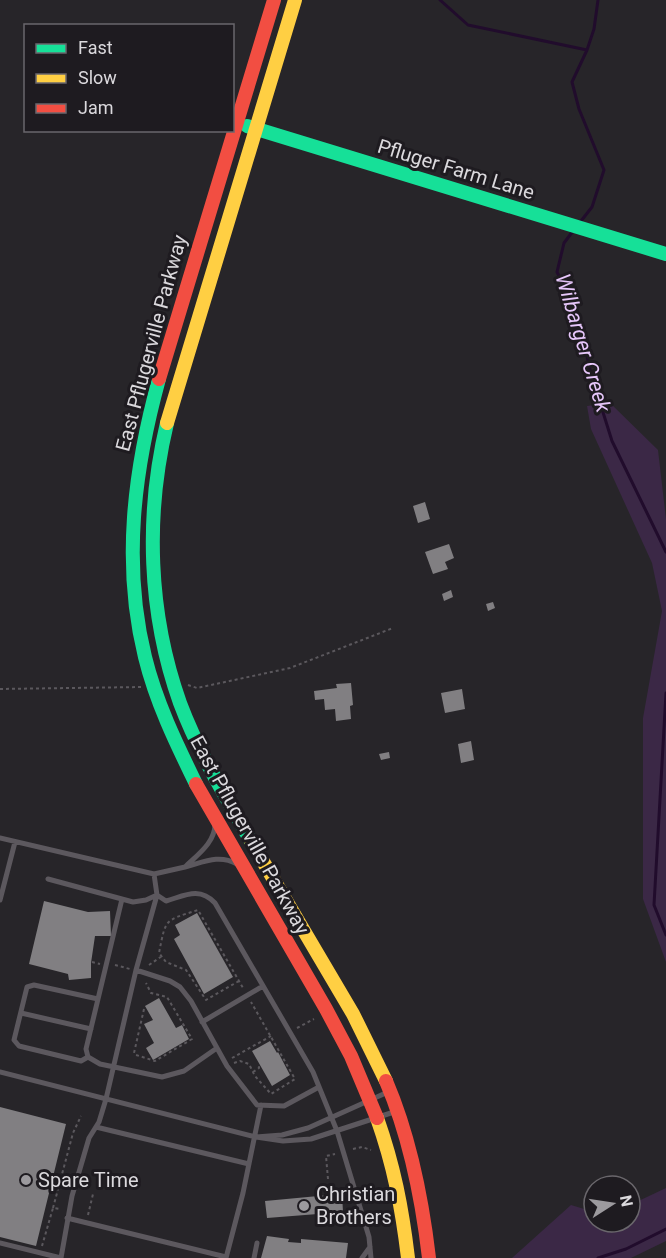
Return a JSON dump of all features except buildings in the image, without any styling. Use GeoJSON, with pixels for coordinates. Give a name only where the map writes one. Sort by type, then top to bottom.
{"type":"FeatureCollection","features":[{"type":"Feature","properties":{"kind":"main road","name":"East Pflugerville Parkway"},"geometry":{"type":"LineString","coordinates":[[234,125],[274,0]]}},
{"type":"Feature","properties":{"kind":"main road","name":"East Pflugerville Parkway"},"geometry":{"type":"LineString","coordinates":[[295,0],[170,414],[156,483],[152,537],[157,604],[174,681],[198,745],[232,808],[350,1008],[378,1061],[398,1110],[412,1159],[425,1222],[429,1258]]}},
{"type":"Feature","properties":{"kind":"main road","name":"Pfluger Farm Lane"},"geometry":{"type":"LineString","coordinates":[[235,122],[666,254]]}},
{"type":"Feature","properties":{"kind":"main road","name":"East Pflugerville Parkway"},"geometry":{"type":"LineString","coordinates":[[232,132],[152,399],[137,470],[132,560],[138,627],[154,687],[186,767],[351,1054],[371,1098],[393,1165],[407,1238],[408,1258]]}},
{"type":"Feature","properties":{"kind":"lane"},"geometry":{"type":"LineString","coordinates":[[185,867],[210,842],[215,831],[214,817]]}},
{"type":"Feature","properties":{"kind":"lane"},"geometry":{"type":"LineString","coordinates":[[0,838],[154,874],[218,858],[229,860],[243,867]]}},
{"type":"Feature","properties":{"kind":"lane"},"geometry":{"type":"LineString","coordinates":[[0,900],[15,842]]}},
{"type":"Feature","properties":{"kind":"lane"},"geometry":{"type":"LineString","coordinates":[[0,1243],[61,1258],[67,1218],[89,1138],[96,1127],[106,1099],[133,969],[157,895],[154,874]]}},
{"type":"Feature","properties":{"kind":"lane"},"geometry":{"type":"LineString","coordinates":[[48,879],[133,903],[157,895]]}},
{"type":"Feature","properties":{"kind":"lane"},"geometry":{"type":"LineString","coordinates":[[157,895],[166,902],[195,892],[208,896],[215,903],[313,1072],[337,1131],[369,1237],[371,1258]]}},
{"type":"Feature","properties":{"kind":"lane"},"geometry":{"type":"LineString","coordinates":[[122,899],[86,1049],[88,1057],[100,1064],[162,1077],[184,1071],[217,1048]]}},
{"type":"Feature","properties":{"kind":"lane"},"geometry":{"type":"LineString","coordinates":[[133,969],[170,981],[180,987],[227,1066],[257,1105],[284,1106],[319,1087]]}},
{"type":"Feature","properties":{"kind":"lane"},"geometry":{"type":"LineString","coordinates":[[88,1057],[81,1060],[19,1046],[14,1040],[27,987],[34,985],[98,999]]}},
{"type":"Feature","properties":{"kind":"lane"},"geometry":{"type":"LineString","coordinates":[[202,1022],[263,986]]}},
{"type":"Feature","properties":{"kind":"lane"},"geometry":{"type":"LineString","coordinates":[[21,1013],[91,1029]]}},
{"type":"Feature","properties":{"kind":"lane"},"geometry":{"type":"LineString","coordinates":[[0,1072],[256,1137],[283,1141],[311,1139],[398,1110]]}},
{"type":"Feature","properties":{"kind":"lane"},"geometry":{"type":"LineString","coordinates":[[256,1137],[282,1136],[308,1128],[390,1091]]}},
{"type":"Feature","properties":{"kind":"lane"},"geometry":{"type":"LineString","coordinates":[[67,1218],[226,1258],[256,1137],[261,1105]]}},
{"type":"Feature","properties":{"kind":"lane"},"geometry":{"type":"LineString","coordinates":[[96,1127],[249,1164]]}},
{"type":"Feature","properties":{"kind":"lane"},"geometry":{"type":"LineString","coordinates":[[254,1258],[257,1243]]}},
{"type":"Feature","properties":{"kind":"lane"},"geometry":{"type":"LineString","coordinates":[[362,1258],[370,1247]]}},
{"type":"Feature","properties":{"kind":"path"},"geometry":{"type":"LineString","coordinates":[[174,681],[198,688],[290,668],[393,628]]}},
{"type":"Feature","properties":{"kind":"path"},"geometry":{"type":"LineString","coordinates":[[0,689],[154,687]]}},
{"type":"Feature","properties":{"kind":"path"},"geometry":{"type":"LineString","coordinates":[[239,981],[206,1000],[186,970],[166,962],[159,953],[166,922],[198,910],[239,981],[243,988]]}},
{"type":"Feature","properties":{"kind":"path"},"geometry":{"type":"LineString","coordinates":[[149,965],[162,956]]}},
{"type":"Feature","properties":{"kind":"path"},"geometry":{"type":"LineString","coordinates":[[92,962],[100,964]]}},
{"type":"Feature","properties":{"kind":"path"},"geometry":{"type":"LineString","coordinates":[[113,965],[133,969]]}},
{"type":"Feature","properties":{"kind":"path"},"geometry":{"type":"LineString","coordinates":[[144,1009],[135,1055],[155,1060],[192,1039],[167,997],[151,993],[146,983]]}},
{"type":"Feature","properties":{"kind":"path"},"geometry":{"type":"LineString","coordinates":[[251,1002],[271,1036],[295,1079],[271,1094],[249,1064],[240,1061],[235,1064],[231,1058],[271,1036]]}},
{"type":"Feature","properties":{"kind":"path"},"geometry":{"type":"LineString","coordinates":[[297,1028],[314,1019]]}},
{"type":"Feature","properties":{"kind":"path"},"geometry":{"type":"LineString","coordinates":[[253,1072],[259,1066]]}},
{"type":"Feature","properties":{"kind":"path"},"geometry":{"type":"LineString","coordinates":[[40,1253],[73,1133],[81,1116]]}},
{"type":"Feature","properties":{"kind":"path"},"geometry":{"type":"LineString","coordinates":[[353,1149],[362,1147],[371,1150]]}},
{"type":"Feature","properties":{"kind":"path"},"geometry":{"type":"LineString","coordinates":[[328,1179],[326,1156],[335,1154]]}},
{"type":"Feature","properties":{"kind":"path"},"geometry":{"type":"LineString","coordinates":[[87,1217],[93,1194]]}},
{"type":"Feature","properties":{"kind":"path"},"geometry":{"type":"LineString","coordinates":[[53,1208],[64,1210]]}},
{"type":"Feature","properties":{"kind":"shaded area"},"geometry":{"type":"Polygon","coordinates":[[[610,403],[658,450],[666,519],[666,962],[643,899],[643,718],[662,611],[652,563],[591,429],[587,406],[610,403]]]}},
{"type":"Feature","properties":{"kind":"shaded area"},"geometry":{"type":"Polygon","coordinates":[[[666,1188],[666,1241],[631,1258],[512,1258],[571,1205],[582,1208],[582,1234],[642,1234],[642,1199],[666,1188]]]}},
{"type":"Feature","properties":{"kind":"waterway"},"geometry":{"type":"LineString","coordinates":[[440,0],[468,25],[587,50]]}},
{"type":"Feature","properties":{"kind":"waterway","name":"Wilbarger Creek"},"geometry":{"type":"LineString","coordinates":[[581,221],[592,207],[604,170],[579,109],[572,82],[594,29],[598,0]]}},
{"type":"Feature","properties":{"kind":"waterway","name":"Wilbarger Creek"},"geometry":{"type":"LineString","coordinates":[[573,231],[564,243],[557,272],[577,312],[591,374],[612,441],[666,552]]}},
{"type":"Feature","properties":{"kind":"waterway","name":"Wilbarger Creek"},"geometry":{"type":"LineString","coordinates":[[666,693],[654,905],[666,935]]}},
{"type":"Feature","properties":{"kind":"waterway","name":"Wilbarger Creek"},"geometry":{"type":"LineString","coordinates":[[598,1258],[626,1249],[666,1229]]}},
{"type":"Feature","properties":{"kind":"traffic: fast"},"geometry":{"type":"LineString","coordinates":[[247,126],[666,254]]}},
{"type":"Feature","properties":{"kind":"traffic: fast"},"geometry":{"type":"LineString","coordinates":[[159,379],[150,413],[138,482],[134,517],[134,587],[145,657],[155,690],[196,784]]}},
{"type":"Feature","properties":{"kind":"traffic: fast"},"geometry":{"type":"LineString","coordinates":[[167,423],[155,493],[153,528],[153,564],[161,634],[169,669],[187,721],[212,773],[251,841]]}},
{"type":"Feature","properties":{"kind":"traffic: slow"},"geometry":{"type":"LineString","coordinates":[[167,423],[295,0]]}},
{"type":"Feature","properties":{"kind":"traffic: slow"},"geometry":{"type":"LineString","coordinates":[[251,841],[353,1014],[386,1081]]}},
{"type":"Feature","properties":{"kind":"traffic: slow"},"geometry":{"type":"LineString","coordinates":[[377,1118],[397,1187],[408,1258]]}},
{"type":"Feature","properties":{"kind":"traffic: jam"},"geometry":{"type":"LineString","coordinates":[[234,132],[274,0]]}},
{"type":"Feature","properties":{"kind":"traffic: jam"},"geometry":{"type":"LineString","coordinates":[[159,379],[234,132]]}},
{"type":"Feature","properties":{"kind":"traffic: jam"},"geometry":{"type":"LineString","coordinates":[[196,784],[326,1009],[351,1056],[377,1118]]}},
{"type":"Feature","properties":{"kind":"traffic: jam"},"geometry":{"type":"LineString","coordinates":[[386,1081],[402,1124],[414,1168],[429,1258]]}},
{"type":"Feature","properties":{"kind":"place","name":"Spare Time"},"geometry":{"type":"Point","coordinates":[26,1180]}},
{"type":"Feature","properties":{"kind":"place","name":"Christian Brothers"},"geometry":{"type":"Point","coordinates":[304,1206]}}]}
